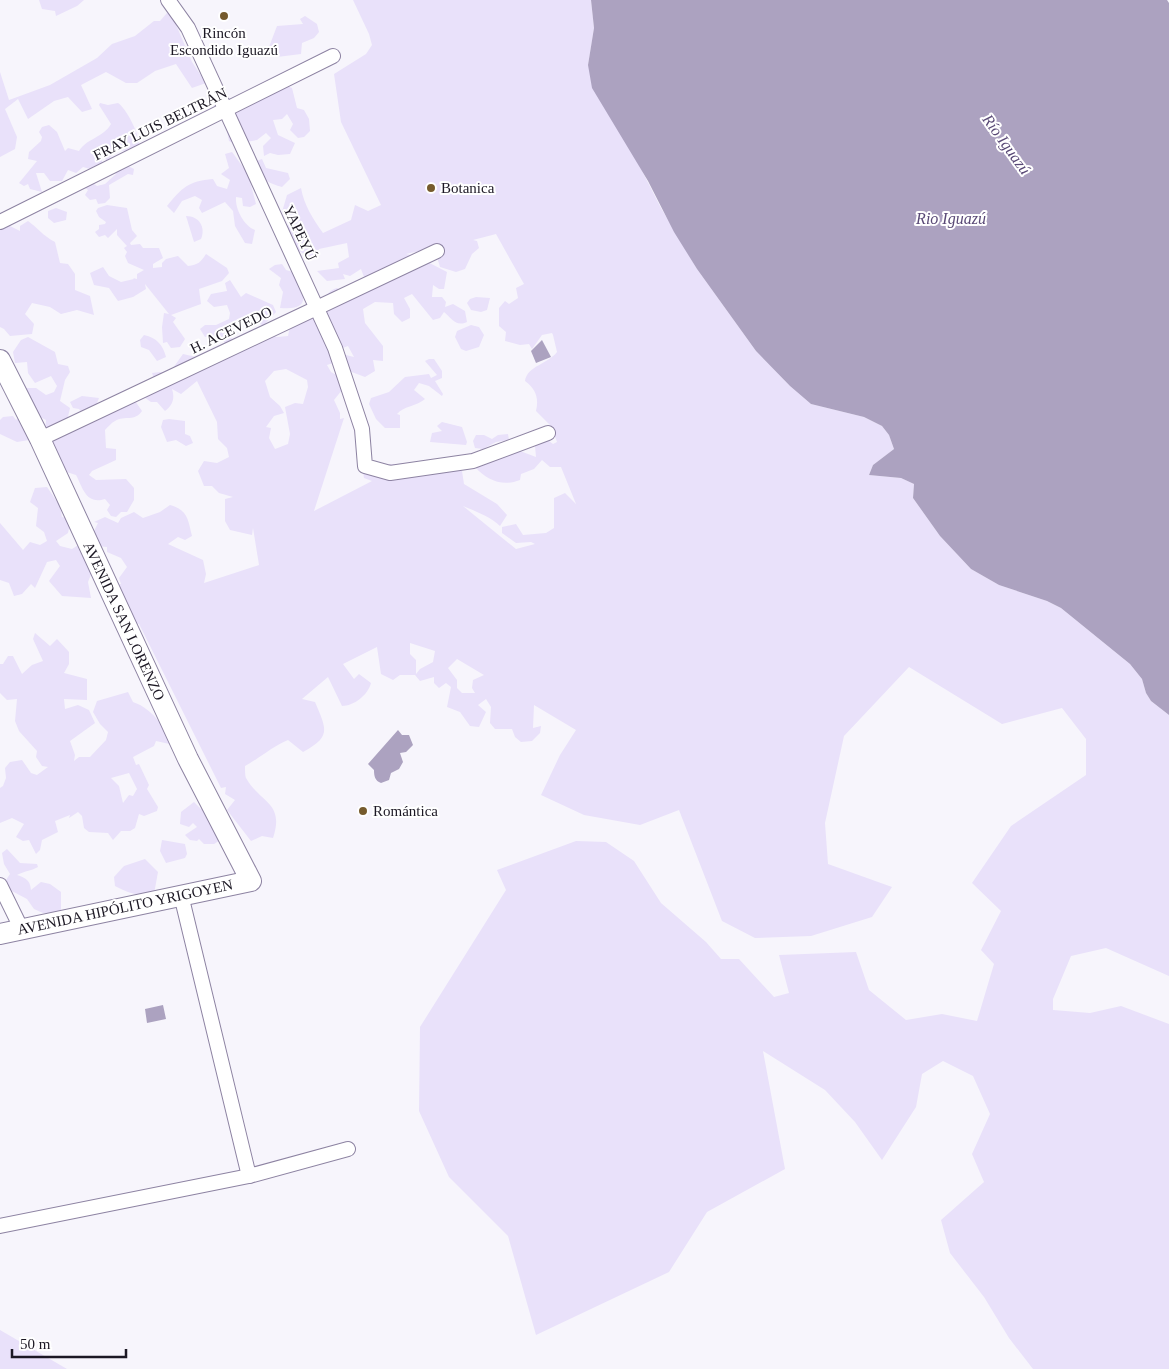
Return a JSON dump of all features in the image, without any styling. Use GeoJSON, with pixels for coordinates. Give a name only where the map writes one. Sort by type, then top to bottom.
{"type":"FeatureCollection","features":[{"type":"Feature","properties":{"kind":"street","name":"YAPEYÚ"},"geometry":{"type":"LineString","coordinates":[[168,0],[188,28],[224,110],[335,348],[362,429],[364,466],[390,473],[473,461],[548,433]]}},
{"type":"Feature","properties":{"kind":"street","name":"FRAY LUIS BELTRÁN"},"geometry":{"type":"LineString","coordinates":[[0,222],[334,56]]}},
{"type":"Feature","properties":{"kind":"street","name":"H. ACEVEDO"},"geometry":{"type":"LineString","coordinates":[[40,440],[436,251]]}},
{"type":"Feature","properties":{"kind":"street","name":"AVENIDA SAN LORENZO"},"geometry":{"type":"LineString","coordinates":[[0,360],[40,440],[188,759],[251,881]]}},
{"type":"Feature","properties":{"kind":"street","name":"AVENIDA HIPÓLITO YRIGOYEN"},"geometry":{"type":"LineString","coordinates":[[0,934],[251,881]]}},
{"type":"Feature","properties":{"kind":"street"},"geometry":{"type":"LineString","coordinates":[[0,885],[22,930]]}},
{"type":"Feature","properties":{"kind":"street"},"geometry":{"type":"LineString","coordinates":[[181,896],[249,1176]]}},
{"type":"Feature","properties":{"kind":"street"},"geometry":{"type":"LineString","coordinates":[[0,1226],[249,1176],[348,1149]]}},
{"type":"Feature","properties":{"kind":"shaded area"},"geometry":{"type":"Polygon","coordinates":[[[39,0],[84,0],[77,6],[56,16],[55,11],[42,9],[39,0]]]}},
{"type":"Feature","properties":{"kind":"shaded area"},"geometry":{"type":"Polygon","coordinates":[[[353,0],[591,0],[594,28],[588,65],[661,208],[697,269],[756,351],[790,386],[811,404],[864,417],[882,426],[889,435],[894,449],[873,465],[869,475],[901,478],[914,484],[913,498],[940,536],[971,569],[999,585],[1047,601],[1061,608],[1130,664],[1142,679],[1146,693],[1151,701],[1169,715],[1169,976],[1106,948],[1071,956],[1053,999],[1053,1010],[1090,1013],[1121,1006],[1169,1024],[1169,1369],[1033,1369],[1009,1338],[984,1297],[950,1253],[941,1220],[984,1182],[972,1154],[990,1114],[973,1076],[943,1061],[922,1074],[916,1107],[882,1160],[855,1122],[825,1090],[763,1051],[785,1169],[707,1212],[669,1272],[536,1335],[508,1236],[449,1177],[419,1111],[420,1027],[506,890],[497,870],[576,841],[606,842],[634,861],[661,903],[706,942],[721,959],[739,959],[774,997],[789,993],[779,955],[856,952],[869,990],[906,1020],[942,1014],[977,1021],[994,964],[981,950],[1001,911],[972,883],[1011,826],[1086,775],[1086,739],[1062,708],[1002,724],[909,667],[844,736],[825,823],[828,864],[892,887],[872,917],[811,936],[755,938],[722,921],[679,810],[640,825],[584,815],[541,795],[560,755],[576,730],[534,705],[533,728],[541,726],[540,733],[532,741],[521,742],[515,737],[512,729],[495,729],[490,723],[491,707],[486,699],[478,705],[486,712],[479,727],[470,726],[460,712],[447,707],[451,687],[446,683],[439,688],[434,683],[434,677],[420,681],[415,675],[400,675],[393,680],[381,674],[377,647],[343,664],[354,679],[359,674],[371,683],[367,692],[360,699],[347,706],[342,706],[328,677],[302,699],[315,702],[322,720],[324,732],[318,742],[303,752],[288,740],[245,766],[246,778],[269,804],[276,817],[273,838],[262,836],[251,841],[227,810],[235,800],[225,794],[226,787],[221,788],[139,624],[134,623],[122,591],[117,592],[116,585],[121,584],[119,578],[127,567],[121,558],[107,552],[107,547],[96,546],[93,533],[98,523],[94,522],[105,517],[118,523],[121,518],[134,512],[143,518],[160,512],[170,505],[184,513],[192,536],[185,540],[178,537],[168,544],[203,560],[206,574],[204,583],[259,565],[253,528],[252,535],[230,530],[225,521],[225,499],[233,497],[219,493],[212,486],[204,486],[198,471],[204,461],[217,463],[229,457],[227,448],[218,439],[217,422],[197,381],[181,394],[172,389],[173,401],[165,411],[157,402],[151,402],[138,393],[155,381],[152,373],[160,372],[168,375],[183,354],[196,357],[266,333],[277,337],[288,336],[290,326],[304,317],[319,318],[329,292],[337,288],[342,291],[364,277],[361,269],[350,276],[343,274],[345,279],[327,281],[317,271],[339,268],[338,263],[349,257],[347,243],[319,249],[317,254],[310,258],[295,248],[282,250],[288,224],[300,222],[288,218],[282,212],[287,195],[301,188],[309,212],[323,233],[351,220],[355,205],[368,211],[381,205],[341,122],[334,74],[366,54],[372,45],[369,34],[353,0]],[[496,234],[473,240],[477,241],[479,248],[472,254],[465,269],[456,272],[440,267],[436,254],[442,246],[406,254],[416,256],[447,272],[444,289],[439,289],[433,285],[432,297],[442,297],[446,302],[445,307],[453,304],[465,311],[467,322],[457,323],[444,312],[440,318],[433,320],[412,294],[404,298],[410,309],[410,318],[402,322],[394,314],[393,303],[375,302],[363,309],[365,323],[383,346],[383,361],[373,360],[375,371],[365,377],[349,371],[342,354],[354,357],[348,346],[340,349],[333,363],[327,365],[331,372],[342,378],[342,390],[334,400],[340,413],[340,419],[344,418],[314,511],[372,481],[364,478],[363,472],[379,465],[447,462],[462,471],[464,484],[497,504],[507,515],[500,526],[488,517],[463,506],[516,549],[535,544],[531,542],[516,543],[502,533],[502,527],[516,524],[523,535],[546,533],[554,528],[554,498],[565,493],[576,504],[561,467],[550,467],[542,460],[534,469],[521,474],[520,480],[507,483],[490,479],[475,467],[520,451],[536,457],[535,446],[545,438],[553,444],[557,442],[551,426],[536,411],[536,394],[525,381],[534,368],[557,352],[552,333],[542,335],[532,349],[529,344],[520,345],[505,341],[506,332],[499,326],[499,308],[505,301],[509,304],[518,298],[516,288],[524,284],[496,234]],[[286,369],[274,371],[265,381],[270,397],[280,406],[284,413],[274,416],[266,427],[271,428],[269,438],[275,449],[288,444],[290,434],[285,407],[295,403],[303,404],[308,387],[307,380],[286,369]],[[410,643],[410,654],[416,660],[416,674],[420,669],[433,662],[435,651],[410,643]],[[457,659],[448,668],[457,680],[457,688],[462,693],[475,693],[472,688],[473,680],[484,675],[457,659]]]}},
{"type":"Feature","properties":{"kind":"shaded area"},"geometry":{"type":"Polygon","coordinates":[[[167,13],[171,13],[192,62],[206,83],[192,88],[176,64],[155,71],[137,83],[126,83],[106,72],[81,85],[92,109],[82,112],[68,97],[54,101],[28,119],[18,99],[5,109],[17,137],[15,149],[0,157],[0,72],[9,100],[50,85],[97,58],[112,44],[135,36],[154,21],[160,21],[167,13]]]}},
{"type":"Feature","properties":{"kind":"shaded area"},"geometry":{"type":"Polygon","coordinates":[[[305,16],[317,24],[319,32],[314,38],[302,43],[301,54],[277,57],[269,47],[277,26],[303,24],[300,19],[305,16]]]}},
{"type":"Feature","properties":{"kind":"shaded area"},"geometry":{"type":"Polygon","coordinates":[[[273,80],[292,88],[297,108],[304,110],[309,119],[310,131],[304,137],[298,138],[290,130],[293,124],[287,114],[282,119],[273,120],[278,135],[295,143],[290,154],[278,155],[270,153],[264,156],[263,146],[271,138],[266,133],[257,140],[235,144],[229,141],[227,131],[229,119],[273,80]]]}},
{"type":"Feature","properties":{"kind":"shaded area"},"geometry":{"type":"Polygon","coordinates":[[[100,103],[108,105],[118,103],[122,106],[136,131],[139,148],[127,151],[117,150],[107,161],[102,154],[102,163],[99,166],[94,166],[90,169],[83,167],[76,173],[68,170],[62,181],[50,181],[44,173],[36,173],[42,192],[30,189],[28,184],[24,186],[19,183],[37,161],[28,159],[29,152],[41,141],[42,137],[39,132],[42,127],[49,125],[57,132],[65,151],[68,148],[79,151],[86,143],[108,129],[111,124],[99,105],[100,103]]]}},
{"type":"Feature","properties":{"kind":"shaded area"},"geometry":{"type":"Polygon","coordinates":[[[232,152],[248,174],[256,204],[250,207],[243,206],[242,198],[236,197],[237,207],[241,216],[247,225],[255,230],[252,244],[245,243],[235,226],[233,211],[225,202],[202,213],[199,208],[202,200],[195,196],[182,201],[174,213],[167,206],[186,187],[204,180],[213,179],[217,186],[227,189],[230,180],[221,174],[229,168],[225,154],[232,152]]]}},
{"type":"Feature","properties":{"kind":"shaded area"},"geometry":{"type":"Polygon","coordinates":[[[262,159],[266,168],[288,173],[290,179],[282,187],[262,178],[246,165],[262,159]]]}},
{"type":"Feature","properties":{"kind":"shaded area"},"geometry":{"type":"Polygon","coordinates":[[[126,165],[134,169],[133,175],[128,174],[109,185],[110,198],[105,203],[98,204],[96,199],[90,200],[85,195],[88,190],[84,187],[91,182],[97,186],[105,184],[116,174],[114,171],[126,165]]]}},
{"type":"Feature","properties":{"kind":"shaded area"},"geometry":{"type":"Polygon","coordinates":[[[107,205],[127,208],[132,230],[137,236],[130,243],[131,245],[140,244],[143,248],[159,248],[163,258],[153,264],[153,268],[162,267],[162,263],[166,259],[178,256],[188,266],[194,265],[201,261],[206,254],[227,268],[229,273],[222,281],[199,289],[201,304],[171,315],[176,318],[173,322],[185,339],[180,347],[171,348],[167,342],[163,343],[162,327],[164,313],[169,314],[145,284],[146,289],[133,297],[118,301],[109,288],[94,285],[90,273],[103,267],[109,276],[121,282],[133,278],[137,279],[137,274],[144,270],[128,263],[125,256],[127,252],[124,248],[127,246],[117,235],[117,229],[108,238],[105,235],[99,237],[95,232],[99,229],[99,225],[106,222],[99,217],[96,211],[98,208],[107,205]]]}},
{"type":"Feature","properties":{"kind":"shaded area"},"geometry":{"type":"Polygon","coordinates":[[[56,208],[67,212],[66,220],[54,223],[48,218],[48,211],[56,208]]]}},
{"type":"Feature","properties":{"kind":"shaded area"},"geometry":{"type":"Polygon","coordinates":[[[186,216],[195,218],[202,226],[201,239],[194,242],[186,216]]]}},
{"type":"Feature","properties":{"kind":"shaded area"},"geometry":{"type":"Polygon","coordinates":[[[0,221],[20,231],[20,226],[28,221],[55,242],[60,263],[68,264],[75,274],[75,290],[90,296],[94,315],[77,310],[61,314],[50,307],[32,303],[25,314],[34,324],[32,334],[10,336],[0,327],[0,221]]]}},
{"type":"Feature","properties":{"kind":"shaded area"},"geometry":{"type":"Polygon","coordinates":[[[282,264],[286,270],[293,272],[303,293],[302,303],[298,306],[280,308],[283,292],[279,285],[281,278],[269,269],[275,265],[282,264]]]}},
{"type":"Feature","properties":{"kind":"shaded area"},"geometry":{"type":"Polygon","coordinates":[[[230,280],[241,297],[246,293],[273,305],[276,312],[263,326],[258,322],[258,314],[252,314],[248,319],[243,318],[233,328],[231,343],[228,345],[215,337],[205,337],[200,329],[205,325],[216,325],[229,319],[230,313],[227,305],[214,307],[207,301],[211,294],[227,291],[225,283],[230,280]]]}},
{"type":"Feature","properties":{"kind":"shaded area"},"geometry":{"type":"Polygon","coordinates":[[[476,297],[490,298],[487,310],[481,312],[471,310],[467,303],[470,299],[476,297]]]}},
{"type":"Feature","properties":{"kind":"shaded area"},"geometry":{"type":"Polygon","coordinates":[[[471,325],[479,327],[484,335],[479,347],[466,351],[461,349],[455,337],[457,331],[471,325]]]}},
{"type":"Feature","properties":{"kind":"shaded area"},"geometry":{"type":"Polygon","coordinates":[[[144,335],[153,338],[159,343],[166,357],[157,361],[149,350],[141,347],[140,340],[144,335]]]}},
{"type":"Feature","properties":{"kind":"shaded area"},"geometry":{"type":"Polygon","coordinates":[[[28,337],[55,352],[58,364],[68,366],[70,372],[65,380],[60,401],[70,408],[67,421],[83,414],[79,409],[73,408],[70,402],[82,396],[99,398],[95,408],[133,398],[142,411],[136,416],[115,421],[105,430],[106,448],[116,449],[116,460],[92,471],[89,475],[96,480],[126,479],[134,488],[134,500],[127,512],[121,512],[116,517],[111,516],[107,510],[110,505],[105,499],[93,500],[83,490],[76,475],[60,470],[45,433],[46,420],[38,416],[19,388],[36,388],[46,395],[54,392],[57,386],[51,376],[35,383],[28,373],[27,362],[15,363],[13,352],[21,340],[28,337]]]}},
{"type":"Feature","properties":{"kind":"shaded area"},"geometry":{"type":"Polygon","coordinates":[[[434,359],[442,371],[442,378],[435,381],[443,394],[442,396],[429,386],[419,383],[414,390],[425,399],[403,409],[397,414],[400,415],[400,428],[385,428],[376,419],[369,404],[371,398],[389,392],[405,377],[429,374],[431,378],[437,375],[425,361],[434,359]]]}},
{"type":"Feature","properties":{"kind":"shaded area"},"geometry":{"type":"Polygon","coordinates":[[[13,416],[16,420],[19,417],[32,433],[29,440],[17,442],[0,434],[0,420],[3,417],[13,416]]]}},
{"type":"Feature","properties":{"kind":"shaded area"},"geometry":{"type":"Polygon","coordinates":[[[163,420],[185,421],[185,434],[190,436],[193,443],[186,446],[176,440],[167,442],[161,427],[163,420]]]}},
{"type":"Feature","properties":{"kind":"shaded area"},"geometry":{"type":"Polygon","coordinates":[[[442,422],[462,427],[467,442],[466,445],[430,442],[432,433],[442,431],[437,426],[442,422]]]}},
{"type":"Feature","properties":{"kind":"shaded area"},"geometry":{"type":"Polygon","coordinates":[[[508,434],[509,440],[496,442],[483,449],[475,448],[473,441],[476,435],[484,435],[492,439],[498,435],[508,434]]]}},
{"type":"Feature","properties":{"kind":"shaded area"},"geometry":{"type":"Polygon","coordinates":[[[47,487],[60,506],[62,517],[71,519],[68,533],[56,541],[60,546],[72,549],[80,544],[92,572],[88,582],[91,598],[62,596],[49,581],[60,566],[56,560],[47,562],[35,588],[31,584],[22,594],[14,596],[9,583],[0,580],[0,523],[23,550],[30,542],[40,545],[47,541],[44,532],[36,526],[38,508],[30,502],[35,488],[47,487]]]}},
{"type":"Feature","properties":{"kind":"shaded area"},"geometry":{"type":"Polygon","coordinates":[[[35,633],[50,646],[57,639],[69,652],[69,664],[64,673],[87,679],[87,700],[64,699],[65,709],[78,705],[89,710],[95,723],[70,741],[75,755],[74,761],[79,757],[90,757],[106,740],[108,732],[100,724],[93,712],[97,701],[128,692],[133,702],[146,709],[157,719],[174,745],[156,741],[154,746],[133,757],[136,765],[139,764],[149,785],[147,789],[158,807],[157,811],[144,816],[139,814],[135,828],[130,831],[121,831],[113,840],[108,833],[89,832],[84,828],[82,816],[78,812],[69,818],[70,815],[55,821],[58,832],[42,840],[40,850],[36,854],[29,840],[23,841],[16,837],[24,824],[12,818],[0,823],[0,788],[3,786],[6,778],[5,768],[10,762],[22,760],[31,773],[37,775],[48,767],[42,766],[36,757],[37,751],[19,731],[15,721],[17,699],[7,700],[0,693],[0,664],[3,664],[8,656],[13,656],[22,674],[32,665],[43,661],[33,639],[35,633]],[[129,773],[111,778],[119,786],[123,803],[129,795],[133,796],[137,789],[129,773]]]}},
{"type":"Feature","properties":{"kind":"shaded area"},"geometry":{"type":"Polygon","coordinates":[[[194,802],[201,809],[205,808],[222,839],[214,844],[204,844],[199,839],[197,841],[190,840],[185,835],[197,827],[193,823],[189,827],[180,824],[181,812],[194,802]]]}},
{"type":"Feature","properties":{"kind":"shaded area"},"geometry":{"type":"Polygon","coordinates":[[[162,840],[185,844],[187,854],[185,858],[166,863],[160,851],[162,840]]]}},
{"type":"Feature","properties":{"kind":"shaded area"},"geometry":{"type":"Polygon","coordinates":[[[7,849],[20,863],[37,864],[38,867],[17,875],[27,880],[31,890],[41,882],[50,884],[61,892],[61,910],[55,914],[43,913],[34,909],[27,899],[8,889],[6,880],[10,874],[4,864],[2,853],[7,849]]]}},
{"type":"Feature","properties":{"kind":"shaded area"},"geometry":{"type":"Polygon","coordinates":[[[145,859],[158,872],[154,894],[134,894],[115,886],[114,877],[124,866],[145,859]]]}},
{"type":"Feature","properties":{"kind":"shaded area"},"geometry":{"type":"Polygon","coordinates":[[[0,1330],[67,1369],[0,1369],[0,1330]]]}},
{"type":"Feature","properties":{"kind":"water","name":"Rio Iguazú"},"geometry":{"type":"Polygon","coordinates":[[[591,0],[1167,0],[1169,3],[1169,715],[1151,701],[1146,693],[1142,679],[1130,664],[1061,608],[1047,601],[999,585],[971,569],[940,536],[913,498],[914,484],[901,478],[869,475],[873,465],[894,449],[889,435],[882,426],[864,417],[811,404],[790,386],[756,351],[697,269],[674,232],[648,181],[592,88],[588,65],[594,28],[591,0]]]}},
{"type":"Feature","properties":{"kind":"water"},"geometry":{"type":"Polygon","coordinates":[[[542,340],[551,357],[536,363],[531,351],[542,340]]]}},
{"type":"Feature","properties":{"kind":"water"},"geometry":{"type":"Polygon","coordinates":[[[398,730],[402,735],[409,735],[413,745],[406,752],[400,753],[403,762],[399,769],[391,773],[389,780],[381,783],[376,780],[374,770],[368,764],[398,730]]]}},
{"type":"Feature","properties":{"kind":"water"},"geometry":{"type":"Polygon","coordinates":[[[163,1005],[166,1019],[147,1023],[145,1009],[163,1005]]]}},
{"type":"Feature","properties":{"kind":"place","name":"Rincón Escondido Iguazú"},"geometry":{"type":"Point","coordinates":[224,16]}},
{"type":"Feature","properties":{"kind":"place","name":"Botanica"},"geometry":{"type":"Point","coordinates":[431,188]}},
{"type":"Feature","properties":{"kind":"place","name":"Romántica"},"geometry":{"type":"Point","coordinates":[363,811]}},
{"type":"Feature","properties":{"kind":"water label","name":"Río Iguazú"},"geometry":{"type":"Point","coordinates":[1007,144]}}]}
